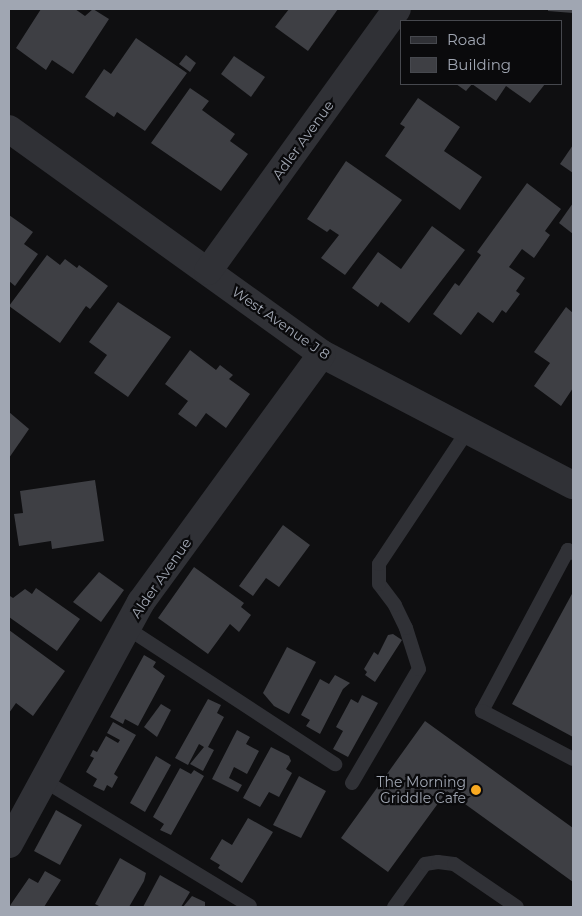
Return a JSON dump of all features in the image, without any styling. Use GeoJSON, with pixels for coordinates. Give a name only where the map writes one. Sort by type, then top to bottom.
{"type":"FeatureCollection","features":[{"type":"Feature","properties":{"kind":"street","name":"Adler Avenue"},"geometry":{"type":"LineString","coordinates":[[208,271],[397,9]]}},
{"type":"Feature","properties":{"kind":"street","name":"West Avenue J 8"},"geometry":{"type":"LineString","coordinates":[[9,129],[322,354],[573,485]]}},
{"type":"Feature","properties":{"kind":"street","name":"Alder Avenue"},"geometry":{"type":"LineString","coordinates":[[9,844],[141,602],[322,354]]}},
{"type":"Feature","properties":{"kind":"lane"},"geometry":{"type":"LineString","coordinates":[[352,783],[419,669],[406,628],[395,605],[379,584],[380,564],[468,430]]}},
{"type":"Feature","properties":{"kind":"lane"},"geometry":{"type":"LineString","coordinates":[[572,548],[482,711],[573,759]]}},
{"type":"Feature","properties":{"kind":"lane"},"geometry":{"type":"LineString","coordinates":[[127,628],[335,764]]}},
{"type":"Feature","properties":{"kind":"lane"},"geometry":{"type":"LineString","coordinates":[[43,780],[250,906]]}},
{"type":"Feature","properties":{"kind":"lane"},"geometry":{"type":"LineString","coordinates":[[394,907],[425,864],[438,862],[454,864],[517,907]]}},
{"type":"Feature","properties":{"kind":"building"},"geometry":{"type":"Polygon","coordinates":[[[41,9],[75,9],[85,16],[93,9],[109,19],[73,74],[52,60],[46,70],[16,48],[41,9]]]}},
{"type":"Feature","properties":{"kind":"building"},"geometry":{"type":"Polygon","coordinates":[[[289,9],[338,9],[308,51],[275,27],[289,9]]]}},
{"type":"Feature","properties":{"kind":"building"},"geometry":{"type":"Polygon","coordinates":[[[548,9],[573,9],[573,13],[548,11],[548,9]]]}},
{"type":"Feature","properties":{"kind":"building"},"geometry":{"type":"Polygon","coordinates":[[[136,38],[187,73],[145,131],[117,112],[114,117],[85,97],[104,69],[111,74],[136,38]]]}},
{"type":"Feature","properties":{"kind":"building"},"geometry":{"type":"Polygon","coordinates":[[[186,55],[196,63],[190,72],[179,64],[186,55]]]}},
{"type":"Feature","properties":{"kind":"building"},"geometry":{"type":"Polygon","coordinates":[[[234,56],[265,77],[251,97],[221,74],[234,56]]]}},
{"type":"Feature","properties":{"kind":"building"},"geometry":{"type":"Polygon","coordinates":[[[457,85],[471,85],[466,91],[457,85]]]}},
{"type":"Feature","properties":{"kind":"building"},"geometry":{"type":"Polygon","coordinates":[[[473,85],[544,85],[530,103],[506,86],[496,101],[473,85]]]}},
{"type":"Feature","properties":{"kind":"building"},"geometry":{"type":"Polygon","coordinates":[[[190,88],[209,101],[202,110],[235,134],[230,141],[248,154],[221,191],[151,143],[190,88]]]}},
{"type":"Feature","properties":{"kind":"building"},"geometry":{"type":"Polygon","coordinates":[[[418,98],[460,127],[444,151],[482,177],[460,210],[385,156],[405,127],[400,124],[418,98]]]}},
{"type":"Feature","properties":{"kind":"building"},"geometry":{"type":"Polygon","coordinates":[[[573,145],[573,173],[560,164],[573,145]]]}},
{"type":"Feature","properties":{"kind":"building"},"geometry":{"type":"Polygon","coordinates":[[[346,161],[402,200],[345,275],[321,258],[339,235],[330,229],[327,232],[307,219],[346,161]]]}},
{"type":"Feature","properties":{"kind":"building"},"geometry":{"type":"Polygon","coordinates":[[[527,183],[561,209],[545,231],[550,235],[534,258],[522,249],[509,267],[525,278],[516,291],[520,294],[506,313],[502,310],[493,323],[478,312],[461,335],[433,314],[455,283],[459,286],[481,255],[477,252],[527,183]]]}},
{"type":"Feature","properties":{"kind":"building"},"geometry":{"type":"Polygon","coordinates":[[[573,203],[573,234],[559,223],[573,203]]]}},
{"type":"Feature","properties":{"kind":"building"},"geometry":{"type":"Polygon","coordinates":[[[9,215],[33,232],[24,244],[38,254],[15,286],[9,281],[9,215]]]}},
{"type":"Feature","properties":{"kind":"building"},"geometry":{"type":"Polygon","coordinates":[[[432,226],[465,250],[409,323],[381,302],[378,307],[352,288],[378,252],[401,269],[432,226]]]}},
{"type":"Feature","properties":{"kind":"building"},"geometry":{"type":"Polygon","coordinates":[[[47,255],[60,265],[65,259],[77,268],[79,265],[108,286],[90,309],[86,306],[60,343],[9,306],[47,255]]]}},
{"type":"Feature","properties":{"kind":"building"},"geometry":{"type":"Polygon","coordinates":[[[118,302],[171,337],[128,397],[94,373],[107,355],[89,342],[118,302]]]}},
{"type":"Feature","properties":{"kind":"building"},"geometry":{"type":"Polygon","coordinates":[[[566,307],[573,313],[573,388],[561,406],[534,386],[550,363],[534,352],[566,307]]]}},
{"type":"Feature","properties":{"kind":"building"},"geometry":{"type":"Polygon","coordinates":[[[190,350],[216,370],[220,365],[233,375],[229,379],[250,394],[226,428],[206,413],[196,427],[178,414],[188,401],[165,384],[190,350]]]}},
{"type":"Feature","properties":{"kind":"building"},"geometry":{"type":"Polygon","coordinates":[[[9,412],[29,429],[9,458],[9,412]]]}},
{"type":"Feature","properties":{"kind":"building"},"geometry":{"type":"Polygon","coordinates":[[[95,480],[104,541],[52,549],[51,541],[19,546],[14,514],[23,513],[20,491],[95,480]]]}},
{"type":"Feature","properties":{"kind":"building"},"geometry":{"type":"Polygon","coordinates":[[[283,525],[310,545],[279,587],[266,578],[253,596],[239,586],[283,525]]]}},
{"type":"Feature","properties":{"kind":"building"},"geometry":{"type":"Polygon","coordinates":[[[194,567],[244,603],[241,607],[251,615],[239,632],[230,624],[208,654],[158,618],[194,567]]]}},
{"type":"Feature","properties":{"kind":"building"},"geometry":{"type":"Polygon","coordinates":[[[99,572],[124,590],[101,622],[73,602],[99,572]]]}},
{"type":"Feature","properties":{"kind":"building"},"geometry":{"type":"Polygon","coordinates":[[[36,588],[80,619],[57,651],[9,617],[10,596],[13,598],[25,589],[32,594],[36,588]]]}},
{"type":"Feature","properties":{"kind":"building"},"geometry":{"type":"Polygon","coordinates":[[[573,592],[573,737],[512,704],[573,592]]]}},
{"type":"Feature","properties":{"kind":"building"},"geometry":{"type":"Polygon","coordinates":[[[9,630],[65,671],[33,716],[16,703],[9,713],[9,630]]]}},
{"type":"Feature","properties":{"kind":"building"},"geometry":{"type":"Polygon","coordinates":[[[393,634],[402,640],[375,682],[365,675],[367,672],[364,669],[374,652],[378,655],[388,635],[393,634]]]}},
{"type":"Feature","properties":{"kind":"building"},"geometry":{"type":"Polygon","coordinates":[[[287,647],[316,662],[289,714],[274,706],[263,693],[287,647]]]}},
{"type":"Feature","properties":{"kind":"building"},"geometry":{"type":"Polygon","coordinates":[[[144,655],[156,662],[153,667],[165,676],[138,726],[125,719],[123,724],[110,717],[144,655]]]}},
{"type":"Feature","properties":{"kind":"building"},"geometry":{"type":"Polygon","coordinates":[[[335,675],[350,683],[343,689],[320,734],[306,726],[310,720],[301,715],[320,679],[329,684],[335,675]]]}},
{"type":"Feature","properties":{"kind":"building"},"geometry":{"type":"Polygon","coordinates":[[[362,695],[378,703],[348,757],[333,749],[343,731],[336,727],[351,699],[358,703],[362,695]]]}},
{"type":"Feature","properties":{"kind":"building"},"geometry":{"type":"Polygon","coordinates":[[[208,699],[221,705],[217,713],[224,717],[208,747],[214,750],[203,771],[190,764],[204,747],[199,744],[188,765],[175,758],[208,699]]]}},
{"type":"Feature","properties":{"kind":"building"},"geometry":{"type":"Polygon","coordinates":[[[161,704],[171,710],[157,737],[144,727],[161,704]]]}},
{"type":"Feature","properties":{"kind":"building"},"geometry":{"type":"Polygon","coordinates":[[[425,721],[573,828],[573,882],[447,791],[388,872],[341,838],[425,721]]]}},
{"type":"Feature","properties":{"kind":"building"},"geometry":{"type":"Polygon","coordinates":[[[113,722],[136,735],[114,774],[118,777],[112,788],[107,785],[104,791],[93,786],[97,779],[86,772],[94,758],[90,756],[93,750],[97,752],[106,736],[118,743],[120,740],[107,733],[113,722]]]}},
{"type":"Feature","properties":{"kind":"building"},"geometry":{"type":"Polygon","coordinates":[[[237,730],[250,737],[246,744],[259,751],[247,774],[234,767],[229,778],[242,785],[238,792],[212,779],[237,730]]]}},
{"type":"Feature","properties":{"kind":"building"},"geometry":{"type":"Polygon","coordinates":[[[271,747],[289,756],[291,761],[286,769],[292,773],[279,797],[269,792],[260,807],[243,798],[271,747]]]}},
{"type":"Feature","properties":{"kind":"building"},"geometry":{"type":"Polygon","coordinates":[[[156,756],[171,765],[145,812],[130,803],[156,756]]]}},
{"type":"Feature","properties":{"kind":"building"},"geometry":{"type":"Polygon","coordinates":[[[180,768],[191,774],[194,770],[204,776],[171,835],[160,830],[164,824],[153,817],[180,768]]]}},
{"type":"Feature","properties":{"kind":"building"},"geometry":{"type":"Polygon","coordinates":[[[299,776],[326,791],[301,838],[273,825],[299,776]]]}},
{"type":"Feature","properties":{"kind":"building"},"geometry":{"type":"Polygon","coordinates":[[[56,810],[82,825],[60,865],[34,851],[56,810]]]}},
{"type":"Feature","properties":{"kind":"building"},"geometry":{"type":"Polygon","coordinates":[[[248,818],[273,832],[242,883],[218,868],[220,865],[210,859],[222,839],[232,845],[248,818]]]}},
{"type":"Feature","properties":{"kind":"building"},"geometry":{"type":"Polygon","coordinates":[[[120,858],[146,873],[144,881],[129,907],[101,907],[95,904],[120,858]]]}},
{"type":"Feature","properties":{"kind":"building"},"geometry":{"type":"Polygon","coordinates":[[[45,871],[61,880],[44,907],[9,907],[29,878],[38,883],[45,871]]]}},
{"type":"Feature","properties":{"kind":"building"},"geometry":{"type":"Polygon","coordinates":[[[160,875],[190,892],[181,907],[143,907],[160,875]]]}},
{"type":"Feature","properties":{"kind":"building"},"geometry":{"type":"Polygon","coordinates":[[[192,896],[205,902],[205,907],[183,907],[192,896]]]}},
{"type":"Feature","properties":{"kind":"place","name":"The Morning Griddle Cafe"},"geometry":{"type":"Point","coordinates":[476,790]}}]}
